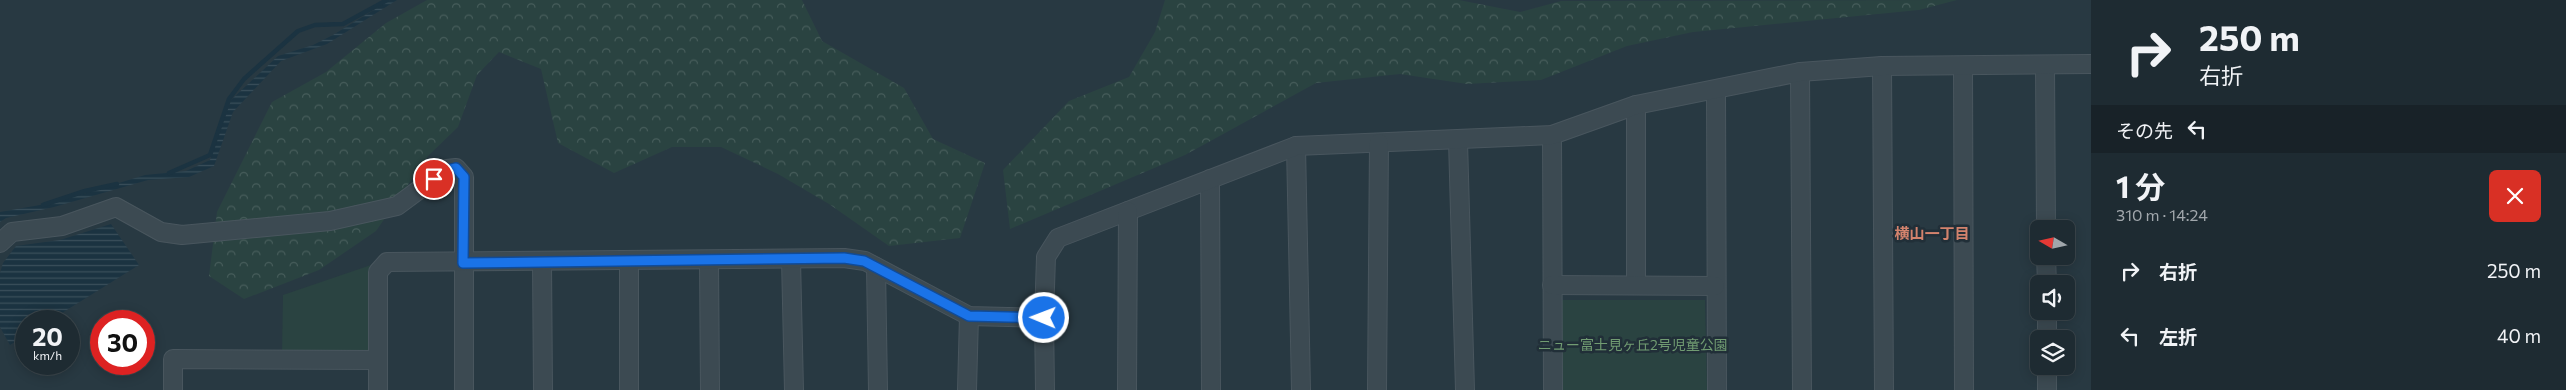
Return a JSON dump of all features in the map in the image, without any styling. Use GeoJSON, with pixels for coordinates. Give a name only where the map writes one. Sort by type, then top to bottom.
{"type":"FeatureCollection","features":[{"type":"Feature","properties":{"kind":"street"},"geometry":{"type":"LineString","coordinates":[[2045,64],[2046,220]]}},
{"type":"Feature","properties":{"kind":"street"},"geometry":{"type":"LineString","coordinates":[[1045,390],[1044,318],[1046,257],[1058,238],[1296,146],[1458,141],[1552,135],[1636,104],[1716,90],[1800,72],[1882,66],[2091,64]]}},
{"type":"Feature","properties":{"kind":"street"},"geometry":{"type":"LineString","coordinates":[[1882,66],[1884,390]]}},
{"type":"Feature","properties":{"kind":"street"},"geometry":{"type":"LineString","coordinates":[[1963,66],[1964,390]]}},
{"type":"Feature","properties":{"kind":"street"},"geometry":{"type":"LineString","coordinates":[[1800,72],[1802,390]]}},
{"type":"Feature","properties":{"kind":"street"},"geometry":{"type":"LineString","coordinates":[[1716,90],[1715,286],[1717,390]]}},
{"type":"Feature","properties":{"kind":"street"},"geometry":{"type":"LineString","coordinates":[[1636,104],[1636,284]]}},
{"type":"Feature","properties":{"kind":"street"},"geometry":{"type":"LineString","coordinates":[[1552,135],[1553,390]]}},
{"type":"Feature","properties":{"kind":"street"},"geometry":{"type":"LineString","coordinates":[[1458,141],[1465,390]]}},
{"type":"Feature","properties":{"kind":"street"},"geometry":{"type":"LineString","coordinates":[[1377,390],[1379,143]]}},
{"type":"Feature","properties":{"kind":"street"},"geometry":{"type":"LineString","coordinates":[[1296,146],[1301,390]]}},
{"type":"Feature","properties":{"kind":"street"},"geometry":{"type":"LineString","coordinates":[[0,243],[12,232],[62,226],[116,207],[161,232],[182,235],[330,221],[397,206],[447,170],[456,168],[464,177],[464,390]]}},
{"type":"Feature","properties":{"kind":"street"},"geometry":{"type":"LineString","coordinates":[[1210,179],[1211,390]]}},
{"type":"Feature","properties":{"kind":"street"},"geometry":{"type":"LineString","coordinates":[[1127,390],[1128,211]]}},
{"type":"Feature","properties":{"kind":"street"},"geometry":{"type":"LineString","coordinates":[[378,390],[378,272],[387,262],[463,263],[844,258],[864,261],[969,316],[1044,318]]}},
{"type":"Feature","properties":{"kind":"street"},"geometry":{"type":"LineString","coordinates":[[791,259],[794,390]]}},
{"type":"Feature","properties":{"kind":"street"},"geometry":{"type":"LineString","coordinates":[[709,260],[710,390]]}},
{"type":"Feature","properties":{"kind":"street"},"geometry":{"type":"LineString","coordinates":[[629,261],[629,390]]}},
{"type":"Feature","properties":{"kind":"street"},"geometry":{"type":"LineString","coordinates":[[542,262],[543,390]]}},
{"type":"Feature","properties":{"kind":"street"},"geometry":{"type":"LineString","coordinates":[[876,267],[878,390]]}},
{"type":"Feature","properties":{"kind":"street"},"geometry":{"type":"LineString","coordinates":[[1552,285],[1636,284],[1715,286]]}},
{"type":"Feature","properties":{"kind":"street"},"geometry":{"type":"LineString","coordinates":[[967,390],[969,316]]}},
{"type":"Feature","properties":{"kind":"street"},"geometry":{"type":"LineString","coordinates":[[173,390],[173,359],[378,360]]}},
{"type":"Feature","properties":{"kind":"street"},"geometry":{"type":"LineString","coordinates":[[2047,375],[2048,390]]}},
{"type":"Feature","properties":{"kind":"green space"},"geometry":{"type":"Polygon","coordinates":[[[427,0],[802,0],[822,41],[904,88],[933,139],[985,163],[960,238],[889,246],[829,204],[778,174],[721,147],[672,147],[614,173],[558,143],[541,69],[499,52],[477,75],[458,127],[428,156],[376,231],[319,270],[244,299],[209,276],[217,212],[272,102],[326,72],[386,23],[427,0]]]}},
{"type":"Feature","properties":{"kind":"green space"},"geometry":{"type":"Polygon","coordinates":[[[1165,0],[1459,0],[1520,12],[1561,1],[1957,0],[1919,10],[1693,32],[1627,46],[1541,80],[1467,84],[1400,74],[1316,83],[1185,155],[1010,229],[1003,170],[1069,101],[1129,77],[1155,32],[1165,0]]]}},
{"type":"Feature","properties":{"kind":"green space"},"geometry":{"type":"Polygon","coordinates":[[[374,264],[371,353],[282,353],[283,295],[374,264]]]}},
{"type":"Feature","properties":{"kind":"green space","name":"ニュー富士見ヶ丘2号児童公園"},"geometry":{"type":"Polygon","coordinates":[[[1558,300],[1705,300],[1707,390],[1558,390],[1558,300]]]}},
{"type":"Feature","properties":{"kind":"water"},"geometry":{"type":"Polygon","coordinates":[[[390,0],[397,0],[327,44],[281,61],[233,112],[214,166],[189,177],[148,180],[54,207],[6,218],[0,222],[0,212],[57,202],[145,175],[186,171],[210,160],[231,100],[278,56],[313,45],[333,35],[390,0]]]}},
{"type":"Feature","properties":{"kind":"water"},"geometry":{"type":"Polygon","coordinates":[[[111,224],[139,265],[67,310],[15,310],[15,342],[10,345],[0,327],[0,273],[3,263],[16,246],[60,240],[111,224]]]}},
{"type":"Feature","properties":{"kind":"waterway"},"geometry":{"type":"LineString","coordinates":[[169,173],[210,155],[229,99],[244,79],[298,31],[315,25],[343,24],[387,0]]}},
{"type":"Feature","properties":{"kind":"waterway"},"geometry":{"type":"LineString","coordinates":[[43,205],[85,191],[117,184]]}},
{"type":"Feature","properties":{"kind":"district","name":"横山一丁目"},"geometry":{"type":"Point","coordinates":[1932,234]}},
{"type":"Feature","properties":{"kind":"route"},"geometry":{"type":"LineString","coordinates":[[434,179],[447,170],[456,168],[464,177],[463,263],[844,258],[864,261],[969,316],[1044,318]]}}]}
